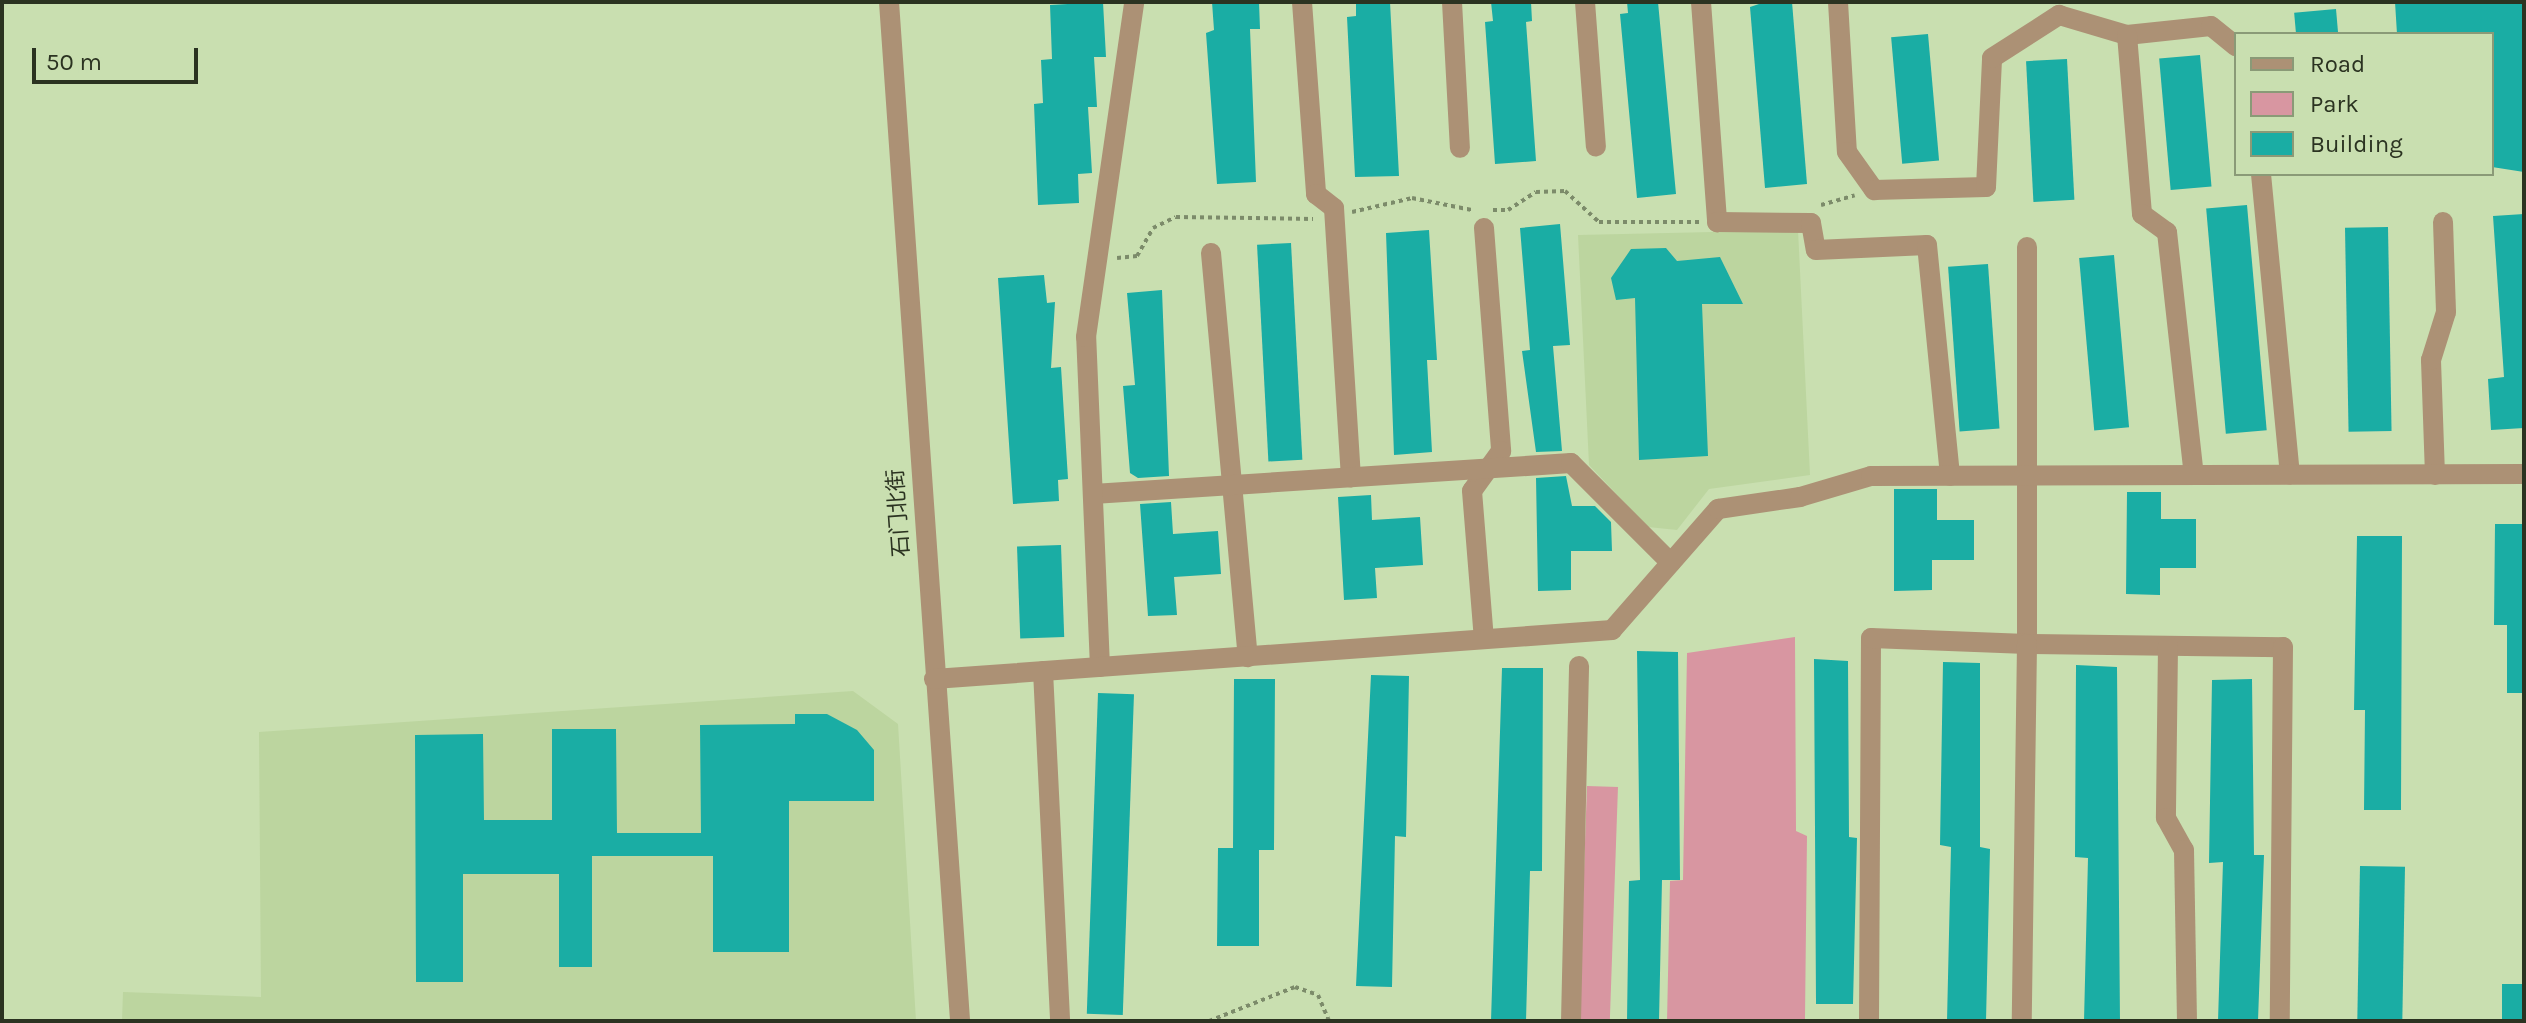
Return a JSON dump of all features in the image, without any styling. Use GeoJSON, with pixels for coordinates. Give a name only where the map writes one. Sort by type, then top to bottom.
{"type":"FeatureCollection","features":[{"type":"Feature","properties":{"kind":"street","name":"石门北街"},"geometry":{"type":"LineString","coordinates":[[889,2],[960,1021]]}},
{"type":"Feature","properties":{"kind":"street"},"geometry":{"type":"LineString","coordinates":[[1100,667],[1086,337],[1134,2]]}},
{"type":"Feature","properties":{"kind":"street"},"geometry":{"type":"LineString","coordinates":[[1302,2],[1316,194],[1334,208],[1351,477]]}},
{"type":"Feature","properties":{"kind":"street"},"geometry":{"type":"LineString","coordinates":[[1452,2],[1460,148]]}},
{"type":"Feature","properties":{"kind":"street"},"geometry":{"type":"LineString","coordinates":[[1585,2],[1596,147]]}},
{"type":"Feature","properties":{"kind":"street"},"geometry":{"type":"LineString","coordinates":[[1701,2],[1717,222],[1811,223],[1816,250],[1927,245],[1950,476]]}},
{"type":"Feature","properties":{"kind":"street"},"geometry":{"type":"LineString","coordinates":[[1838,2],[1847,152],[1874,190],[1986,187],[1992,58],[2059,15],[2127,35],[2211,26],[2234,44]]}},
{"type":"Feature","properties":{"kind":"street"},"geometry":{"type":"LineString","coordinates":[[2127,35],[2142,214],[2167,232],[2194,475]]}},
{"type":"Feature","properties":{"kind":"street"},"geometry":{"type":"LineString","coordinates":[[2261,176],[2290,475]]}},
{"type":"Feature","properties":{"kind":"street"},"geometry":{"type":"LineString","coordinates":[[2435,475],[2431,360],[2446,312],[2443,222]]}},
{"type":"Feature","properties":{"kind":"street"},"geometry":{"type":"LineString","coordinates":[[1484,228],[1501,451],[1472,491],[1484,639]]}},
{"type":"Feature","properties":{"kind":"street"},"geometry":{"type":"LineString","coordinates":[[2022,1021],[2031,476],[2027,247]]}},
{"type":"Feature","properties":{"kind":"street"},"geometry":{"type":"LineString","coordinates":[[1211,253],[1248,657]]}},
{"type":"Feature","properties":{"kind":"street"},"geometry":{"type":"LineString","coordinates":[[1093,494],[1571,463],[1671,563]]}},
{"type":"Feature","properties":{"kind":"street"},"geometry":{"type":"LineString","coordinates":[[934,679],[1612,630],[1718,509],[1800,497],[1871,476],[2524,474]]}},
{"type":"Feature","properties":{"kind":"street"},"geometry":{"type":"LineString","coordinates":[[1869,1021],[1871,638],[2027,644],[2283,647],[2280,1021]]}},
{"type":"Feature","properties":{"kind":"street"},"geometry":{"type":"LineString","coordinates":[[2168,646],[2166,818],[2184,850],[2187,1021]]}},
{"type":"Feature","properties":{"kind":"street"},"geometry":{"type":"LineString","coordinates":[[1571,1021],[1579,666]]}},
{"type":"Feature","properties":{"kind":"street"},"geometry":{"type":"LineString","coordinates":[[1043,671],[1060,1021]]}},
{"type":"Feature","properties":{"kind":"path"},"geometry":{"type":"LineString","coordinates":[[1209,1021],[1295,987],[1318,995],[1329,1021]]}},
{"type":"Feature","properties":{"kind":"shaded area"},"geometry":{"type":"Polygon","coordinates":[[[1798,230],[1810,475],[1709,489],[1677,530],[1648,527],[1589,465],[1578,235],[1798,230]]]}},
{"type":"Feature","properties":{"kind":"shaded area"},"geometry":{"type":"Polygon","coordinates":[[[853,691],[898,724],[916,1021],[122,1021],[123,992],[261,997],[259,732],[853,691]]]}},
{"type":"Feature","properties":{"kind":"green space"},"geometry":{"type":"Polygon","coordinates":[[[1795,637],[1796,831],[1807,836],[1805,1019],[1667,1021],[1670,881],[1683,880],[1687,653],[1795,637]]]}},
{"type":"Feature","properties":{"kind":"green space"},"geometry":{"type":"Polygon","coordinates":[[[1587,786],[1618,787],[1610,1021],[1579,1021],[1587,786]]]}},
{"type":"Feature","properties":{"kind":"building"},"geometry":{"type":"Polygon","coordinates":[[[1103,2],[1106,57],[1094,57],[1097,107],[1088,107],[1092,173],[1078,174],[1079,203],[1038,205],[1034,104],[1043,103],[1041,60],[1052,59],[1050,5],[1103,2]]]}},
{"type":"Feature","properties":{"kind":"building"},"geometry":{"type":"Polygon","coordinates":[[[1212,2],[1259,2],[1260,29],[1250,29],[1256,182],[1217,184],[1206,33],[1214,30],[1212,2]]]}},
{"type":"Feature","properties":{"kind":"building"},"geometry":{"type":"Polygon","coordinates":[[[1356,2],[1390,2],[1399,176],[1355,177],[1347,17],[1356,16],[1356,2]]]}},
{"type":"Feature","properties":{"kind":"building"},"geometry":{"type":"Polygon","coordinates":[[[1491,2],[1531,2],[1532,21],[1526,22],[1536,161],[1495,164],[1485,22],[1493,21],[1491,2]]]}},
{"type":"Feature","properties":{"kind":"building"},"geometry":{"type":"Polygon","coordinates":[[[1627,2],[1658,2],[1676,194],[1637,198],[1620,14],[1628,13],[1627,2]]]}},
{"type":"Feature","properties":{"kind":"building"},"geometry":{"type":"Polygon","coordinates":[[[1765,2],[1792,2],[1807,184],[1765,188],[1750,7],[1765,2]]]}},
{"type":"Feature","properties":{"kind":"building"},"geometry":{"type":"Polygon","coordinates":[[[2395,2],[2524,2],[2524,172],[2494,167],[2494,32],[2397,32],[2395,2]]]}},
{"type":"Feature","properties":{"kind":"building"},"geometry":{"type":"Polygon","coordinates":[[[2336,9],[2338,32],[2296,32],[2294,13],[2336,9]]]}},
{"type":"Feature","properties":{"kind":"building"},"geometry":{"type":"Polygon","coordinates":[[[1928,34],[1939,161],[1902,164],[1891,37],[1928,34]]]}},
{"type":"Feature","properties":{"kind":"building"},"geometry":{"type":"Polygon","coordinates":[[[2200,55],[2212,186],[2171,190],[2159,59],[2200,55]]]}},
{"type":"Feature","properties":{"kind":"building"},"geometry":{"type":"Polygon","coordinates":[[[2067,59],[2074,200],[2033,202],[2026,61],[2067,59]]]}},
{"type":"Feature","properties":{"kind":"building"},"geometry":{"type":"Polygon","coordinates":[[[2247,205],[2267,430],[2226,434],[2206,209],[2247,205]]]}},
{"type":"Feature","properties":{"kind":"building"},"geometry":{"type":"Polygon","coordinates":[[[2524,214],[2524,428],[2491,430],[2488,379],[2504,377],[2493,216],[2524,214]]]}},
{"type":"Feature","properties":{"kind":"building"},"geometry":{"type":"Polygon","coordinates":[[[1560,224],[1570,345],[1553,346],[1562,451],[1536,452],[1522,351],[1530,350],[1520,228],[1560,224]]]}},
{"type":"Feature","properties":{"kind":"building"},"geometry":{"type":"Polygon","coordinates":[[[2388,227],[2392,431],[2349,432],[2345,228],[2388,227]]]}},
{"type":"Feature","properties":{"kind":"building"},"geometry":{"type":"Polygon","coordinates":[[[1429,230],[1437,360],[1427,360],[1432,452],[1394,455],[1386,233],[1429,230]]]}},
{"type":"Feature","properties":{"kind":"building"},"geometry":{"type":"Polygon","coordinates":[[[1291,243],[1302,460],[1268,461],[1257,245],[1291,243]]]}},
{"type":"Feature","properties":{"kind":"building"},"geometry":{"type":"Polygon","coordinates":[[[1666,248],[1677,261],[1720,257],[1743,304],[1702,304],[1708,456],[1639,460],[1635,298],[1616,300],[1611,278],[1631,249],[1666,248]]]}},
{"type":"Feature","properties":{"kind":"building"},"geometry":{"type":"Polygon","coordinates":[[[2114,255],[2129,427],[2094,430],[2079,258],[2114,255]]]}},
{"type":"Feature","properties":{"kind":"building"},"geometry":{"type":"Polygon","coordinates":[[[1988,264],[2000,429],[1960,431],[1948,267],[1988,264]]]}},
{"type":"Feature","properties":{"kind":"building"},"geometry":{"type":"Polygon","coordinates":[[[1044,275],[1047,303],[1055,302],[1051,368],[1061,367],[1068,479],[1058,480],[1059,501],[1013,504],[998,278],[1044,275]]]}},
{"type":"Feature","properties":{"kind":"building"},"geometry":{"type":"Polygon","coordinates":[[[1162,290],[1169,476],[1138,478],[1130,473],[1123,386],[1135,385],[1127,293],[1162,290]]]}},
{"type":"Feature","properties":{"kind":"building"},"geometry":{"type":"Polygon","coordinates":[[[1566,476],[1572,506],[1595,506],[1611,522],[1612,551],[1571,551],[1571,590],[1538,591],[1536,478],[1566,476]]]}},
{"type":"Feature","properties":{"kind":"building"},"geometry":{"type":"Polygon","coordinates":[[[1894,489],[1937,489],[1937,520],[1974,520],[1974,560],[1932,560],[1932,590],[1894,591],[1894,489]]]}},
{"type":"Feature","properties":{"kind":"building"},"geometry":{"type":"Polygon","coordinates":[[[2127,492],[2161,492],[2161,519],[2196,519],[2196,568],[2160,568],[2160,595],[2126,594],[2127,492]]]}},
{"type":"Feature","properties":{"kind":"building"},"geometry":{"type":"Polygon","coordinates":[[[1371,495],[1372,520],[1420,517],[1423,565],[1375,568],[1377,598],[1344,600],[1338,497],[1371,495]]]}},
{"type":"Feature","properties":{"kind":"building"},"geometry":{"type":"Polygon","coordinates":[[[1171,502],[1173,534],[1218,531],[1221,574],[1174,577],[1177,615],[1148,616],[1140,504],[1171,502]]]}},
{"type":"Feature","properties":{"kind":"building"},"geometry":{"type":"Polygon","coordinates":[[[2495,524],[2524,524],[2524,693],[2507,693],[2507,625],[2494,625],[2495,524]]]}},
{"type":"Feature","properties":{"kind":"building"},"geometry":{"type":"Polygon","coordinates":[[[2357,536],[2402,536],[2401,810],[2364,810],[2365,710],[2354,710],[2357,536]]]}},
{"type":"Feature","properties":{"kind":"building"},"geometry":{"type":"Polygon","coordinates":[[[1061,545],[1064,637],[1020,638],[1017,547],[1061,545]]]}},
{"type":"Feature","properties":{"kind":"building"},"geometry":{"type":"Polygon","coordinates":[[[1637,651],[1678,652],[1680,880],[1662,880],[1659,1021],[1627,1021],[1629,881],[1640,880],[1637,651]]]}},
{"type":"Feature","properties":{"kind":"building"},"geometry":{"type":"Polygon","coordinates":[[[1814,659],[1848,661],[1849,837],[1857,838],[1853,1004],[1816,1004],[1814,659]]]}},
{"type":"Feature","properties":{"kind":"building"},"geometry":{"type":"Polygon","coordinates":[[[1943,662],[1980,663],[1980,847],[1990,849],[1986,1021],[1947,1021],[1951,847],[1940,845],[1943,662]]]}},
{"type":"Feature","properties":{"kind":"building"},"geometry":{"type":"Polygon","coordinates":[[[2076,665],[2117,667],[2120,1021],[2084,1021],[2088,858],[2075,857],[2076,665]]]}},
{"type":"Feature","properties":{"kind":"building"},"geometry":{"type":"Polygon","coordinates":[[[1502,668],[1543,668],[1542,871],[1530,871],[1526,1021],[1491,1021],[1502,668]]]}},
{"type":"Feature","properties":{"kind":"building"},"geometry":{"type":"Polygon","coordinates":[[[1371,675],[1409,676],[1406,837],[1395,836],[1392,987],[1356,986],[1371,675]]]}},
{"type":"Feature","properties":{"kind":"building"},"geometry":{"type":"Polygon","coordinates":[[[1234,679],[1275,679],[1274,850],[1259,850],[1259,946],[1217,946],[1218,848],[1233,848],[1234,679]]]}},
{"type":"Feature","properties":{"kind":"building"},"geometry":{"type":"Polygon","coordinates":[[[2252,679],[2254,855],[2264,855],[2258,1021],[2218,1021],[2223,862],[2209,863],[2212,680],[2252,679]]]}},
{"type":"Feature","properties":{"kind":"building"},"geometry":{"type":"Polygon","coordinates":[[[1098,693],[1134,694],[1123,1015],[1087,1014],[1098,693]]]}},
{"type":"Feature","properties":{"kind":"building"},"geometry":{"type":"Polygon","coordinates":[[[795,714],[827,714],[857,730],[874,750],[874,801],[789,801],[789,952],[713,952],[713,856],[592,856],[592,967],[559,967],[559,874],[463,874],[463,982],[416,982],[415,735],[483,734],[484,820],[552,820],[552,729],[616,729],[617,833],[701,833],[700,725],[795,724],[795,714]]]}},
{"type":"Feature","properties":{"kind":"building"},"geometry":{"type":"Polygon","coordinates":[[[2360,866],[2405,867],[2402,1021],[2357,1021],[2360,866]]]}},
{"type":"Feature","properties":{"kind":"building"},"geometry":{"type":"Polygon","coordinates":[[[2502,984],[2524,984],[2524,1021],[2502,1021],[2502,984]]]}}]}
